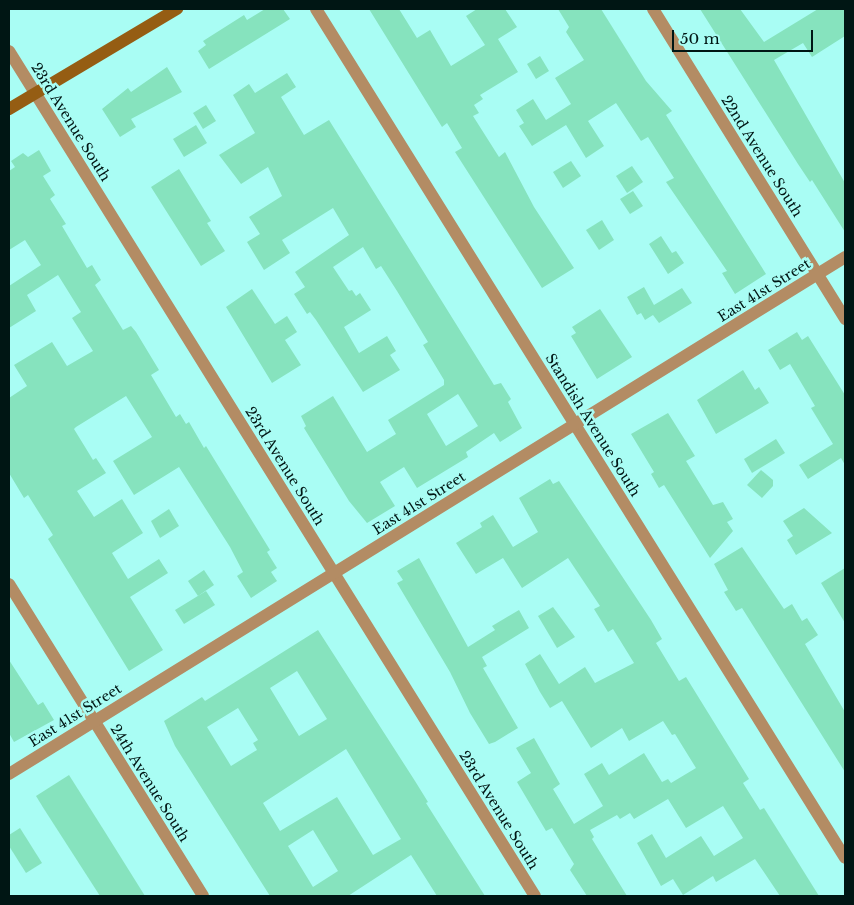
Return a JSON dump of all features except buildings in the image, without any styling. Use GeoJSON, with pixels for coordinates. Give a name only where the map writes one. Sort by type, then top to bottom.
{"type":"FeatureCollection","features":[{"type":"Feature","properties":{"kind":"street"},"geometry":{"type":"LineString","coordinates":[[9,109],[177,9]]}},
{"type":"Feature","properties":{"kind":"street","name":"Standish Avenue South"},"geometry":{"type":"LineString","coordinates":[[316,9],[845,858]]}},
{"type":"Feature","properties":{"kind":"street","name":"22nd Avenue South"},"geometry":{"type":"LineString","coordinates":[[653,9],[845,319]]}},
{"type":"Feature","properties":{"kind":"street","name":"23rd Avenue South"},"geometry":{"type":"LineString","coordinates":[[9,51],[535,896]]}},
{"type":"Feature","properties":{"kind":"street","name":"East 41st Street"},"geometry":{"type":"LineString","coordinates":[[9,774],[845,257]]}},
{"type":"Feature","properties":{"kind":"street","name":"24th Avenue South"},"geometry":{"type":"LineString","coordinates":[[9,584],[204,896]]}}]}
